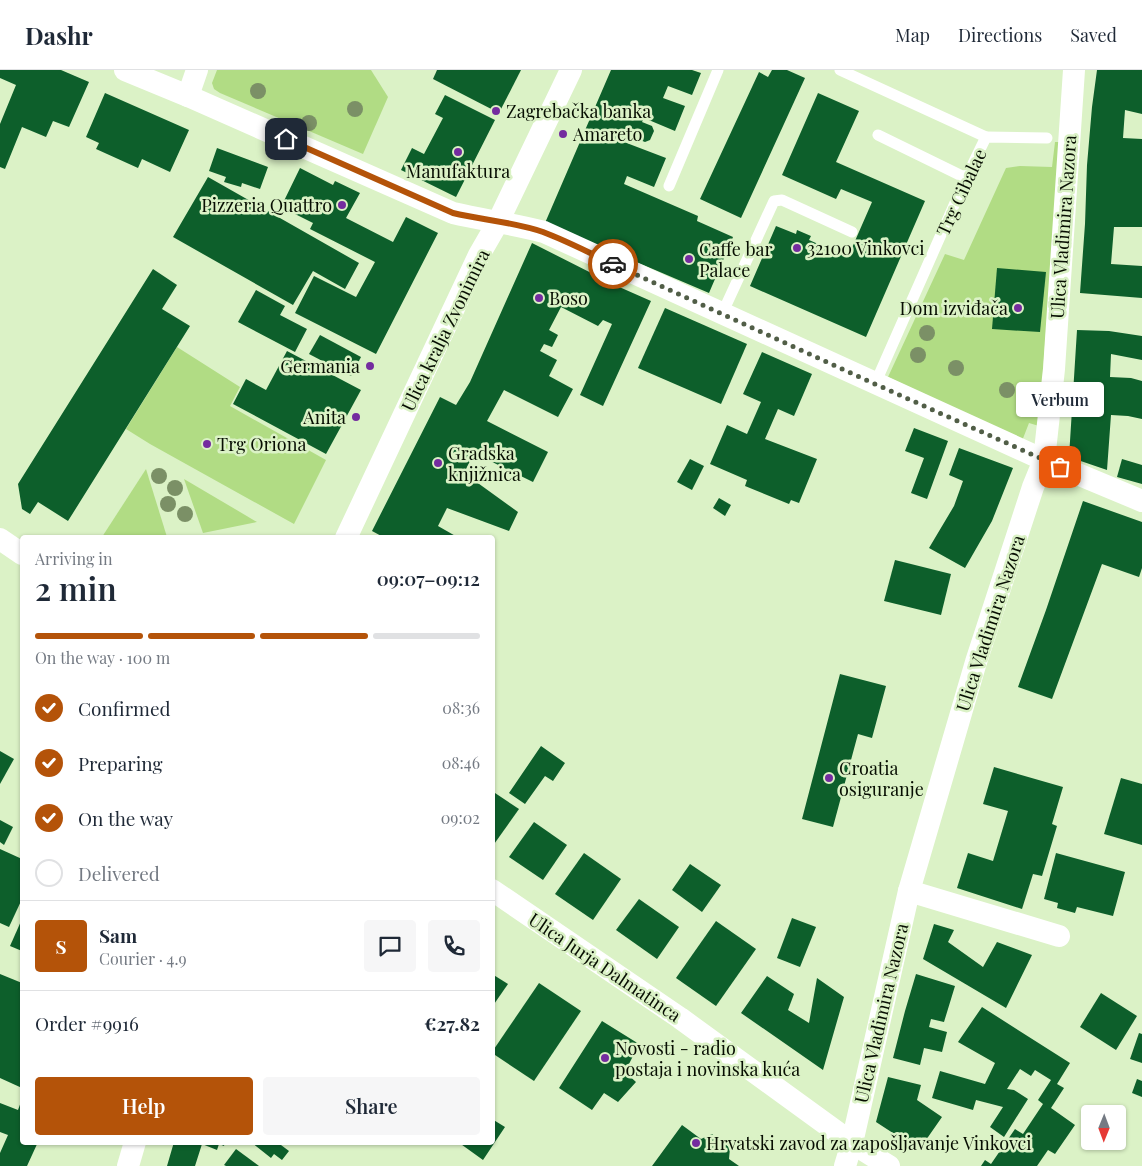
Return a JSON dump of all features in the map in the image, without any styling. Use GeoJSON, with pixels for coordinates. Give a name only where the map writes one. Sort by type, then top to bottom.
{"type":"FeatureCollection","features":[{"type":"Feature","properties":{"kind":"street"},"geometry":{"type":"LineString","coordinates":[[125,70],[453,213],[544,232],[875,384],[1044,460],[1142,501]]}},
{"type":"Feature","properties":{"kind":"street"},"geometry":{"type":"LineString","coordinates":[[188,96],[197,70]]}},
{"type":"Feature","properties":{"kind":"street","name":"Ulica kralja Zvonimira"},"geometry":{"type":"LineString","coordinates":[[347,535],[479,256],[498,222],[572,70]]}},
{"type":"Feature","properties":{"kind":"street","name":"Ulica Vladimira Nazora"},"geometry":{"type":"LineString","coordinates":[[844,1166],[852,1143],[909,891],[976,662],[1033,487],[1044,460],[1054,360],[1074,70]]}},
{"type":"Feature","properties":{"kind":"street"},"geometry":{"type":"LineString","coordinates":[[0,539],[20,553]]}},
{"type":"Feature","properties":{"kind":"street"},"geometry":{"type":"LineString","coordinates":[[909,891],[1059,936]]}},
{"type":"Feature","properties":{"kind":"street","name":"Ulica Jurja Dalmatinca"},"geometry":{"type":"LineString","coordinates":[[495,892],[680,1018],[852,1143],[889,1166]]}},
{"type":"Feature","properties":{"kind":"street"},"geometry":{"type":"LineString","coordinates":[[128,1166],[134,1145]]}},
{"type":"Feature","properties":{"kind":"lane"},"geometry":{"type":"LineString","coordinates":[[669,186],[718,70]]}},
{"type":"Feature","properties":{"kind":"lane"},"geometry":{"type":"LineString","coordinates":[[840,70],[986,137]]}},
{"type":"Feature","properties":{"kind":"lane"},"geometry":{"type":"LineString","coordinates":[[878,135],[966,178]]}},
{"type":"Feature","properties":{"kind":"lane","name":"Trg Cibalae"},"geometry":{"type":"LineString","coordinates":[[875,384],[986,137],[1047,138]]}},
{"type":"Feature","properties":{"kind":"lane"},"geometry":{"type":"LineString","coordinates":[[722,314],[774,201],[782,200],[852,232]]}},
{"type":"Feature","properties":{"kind":"green space"},"geometry":{"type":"Polygon","coordinates":[[[217,70],[371,70],[388,97],[363,154],[220,93],[214,89],[212,83],[217,70]]]}},
{"type":"Feature","properties":{"kind":"green space"},"geometry":{"type":"Polygon","coordinates":[[[1055,142],[1060,142],[1039,426],[1029,423],[1022,441],[888,377],[945,254],[964,260],[1006,168],[1020,166],[1052,167],[1055,142]]]}},
{"type":"Feature","properties":{"kind":"green space"},"geometry":{"type":"Polygon","coordinates":[[[177,347],[240,387],[230,406],[326,460],[294,524],[126,429],[177,347]]]}},
{"type":"Feature","properties":{"kind":"green space"},"geometry":{"type":"Polygon","coordinates":[[[146,469],[166,535],[103,535],[146,469]]]}},
{"type":"Feature","properties":{"kind":"green space"},"geometry":{"type":"Polygon","coordinates":[[[184,479],[257,522],[203,533],[184,479]]]}},
{"type":"Feature","properties":{"kind":"building"},"geometry":{"type":"Polygon","coordinates":[[[0,70],[61,70],[89,82],[69,127],[53,121],[46,137],[22,127],[5,169],[0,167],[0,124],[16,85],[0,78],[0,70]]]}},
{"type":"Feature","properties":{"kind":"building"},"geometry":{"type":"Polygon","coordinates":[[[437,70],[521,70],[499,113],[433,79],[437,70]]]}},
{"type":"Feature","properties":{"kind":"building"},"geometry":{"type":"Polygon","coordinates":[[[611,70],[692,70],[701,73],[692,95],[668,86],[663,98],[685,106],[675,131],[644,118],[642,122],[652,126],[654,131],[650,140],[645,142],[627,135],[624,142],[666,158],[654,187],[627,176],[624,184],[698,216],[697,221],[733,237],[709,293],[545,223],[611,70]]]}},
{"type":"Feature","properties":{"kind":"building"},"geometry":{"type":"Polygon","coordinates":[[[772,70],[787,70],[805,78],[741,218],[700,199],[759,72],[768,77],[772,70]]]}},
{"type":"Feature","properties":{"kind":"building"},"geometry":{"type":"Polygon","coordinates":[[[1097,70],[1142,70],[1142,114],[1125,110],[1123,138],[1142,139],[1142,227],[1114,227],[1111,264],[1142,266],[1142,298],[1080,293],[1087,165],[1097,70]]]}},
{"type":"Feature","properties":{"kind":"building"},"geometry":{"type":"Polygon","coordinates":[[[105,93],[189,130],[170,172],[142,159],[138,168],[96,149],[99,143],[86,137],[105,93]]]}},
{"type":"Feature","properties":{"kind":"building","name":"32100 Vinkovci"},"geometry":{"type":"Polygon","coordinates":[[[818,93],[859,111],[836,162],[925,201],[866,337],[750,286],[776,226],[796,234],[797,230],[811,236],[809,240],[848,257],[872,202],[841,189],[836,199],[782,175],[818,93]]]}},
{"type":"Feature","properties":{"kind":"building"},"geometry":{"type":"Polygon","coordinates":[[[445,95],[495,120],[456,197],[401,170],[412,148],[424,154],[443,118],[435,114],[445,95]]]}},
{"type":"Feature","properties":{"kind":"building"},"geometry":{"type":"Polygon","coordinates":[[[217,148],[268,167],[260,189],[242,183],[241,187],[224,182],[226,177],[209,171],[217,148]]]}},
{"type":"Feature","properties":{"kind":"building"},"geometry":{"type":"Polygon","coordinates":[[[300,168],[333,185],[335,181],[360,193],[346,218],[393,242],[406,217],[438,233],[376,354],[295,313],[314,276],[356,297],[375,262],[310,229],[313,223],[281,207],[300,168]]]}},
{"type":"Feature","properties":{"kind":"building"},"geometry":{"type":"Polygon","coordinates":[[[208,177],[359,263],[345,289],[313,271],[293,305],[173,237],[208,177]]]}},
{"type":"Feature","properties":{"kind":"building"},"geometry":{"type":"Polygon","coordinates":[[[532,243],[651,301],[603,406],[580,395],[612,324],[603,320],[598,326],[561,307],[549,330],[558,335],[552,347],[544,344],[540,351],[557,360],[549,376],[573,389],[558,417],[504,390],[487,421],[548,452],[533,482],[474,453],[464,473],[518,512],[509,531],[447,508],[438,526],[454,535],[379,535],[372,531],[440,397],[456,405],[470,382],[532,243]]]}},
{"type":"Feature","properties":{"kind":"building","name":"Dom izviđača"},"geometry":{"type":"Polygon","coordinates":[[[997,268],[1046,272],[1040,332],[992,329],[997,268]]]}},
{"type":"Feature","properties":{"kind":"building"},"geometry":{"type":"Polygon","coordinates":[[[153,269],[177,285],[162,309],[190,326],[68,521],[38,502],[30,514],[22,509],[18,484],[153,269]]]}},
{"type":"Feature","properties":{"kind":"building"},"geometry":{"type":"Polygon","coordinates":[[[256,290],[285,306],[280,315],[307,329],[295,352],[238,322],[256,290]]]}},
{"type":"Feature","properties":{"kind":"building"},"geometry":{"type":"Polygon","coordinates":[[[665,308],[747,344],[721,404],[638,368],[665,308]]]}},
{"type":"Feature","properties":{"kind":"building"},"geometry":{"type":"Polygon","coordinates":[[[1077,330],[1109,331],[1142,336],[1142,360],[1111,354],[1110,377],[1131,378],[1142,381],[1142,419],[1111,415],[1107,470],[1069,457],[1077,330]]]}},
{"type":"Feature","properties":{"kind":"building"},"geometry":{"type":"Polygon","coordinates":[[[320,335],[361,357],[351,376],[309,354],[320,335]]]}},
{"type":"Feature","properties":{"kind":"building"},"geometry":{"type":"Polygon","coordinates":[[[287,351],[361,390],[326,454],[233,404],[246,379],[266,390],[287,351]]]}},
{"type":"Feature","properties":{"kind":"building"},"geometry":{"type":"Polygon","coordinates":[[[762,352],[812,374],[794,416],[778,409],[765,439],[817,459],[799,503],[791,500],[789,504],[745,486],[747,480],[710,464],[727,425],[747,434],[761,402],[743,394],[762,352]]]}},
{"type":"Feature","properties":{"kind":"building"},"geometry":{"type":"Polygon","coordinates":[[[914,428],[948,441],[927,499],[911,493],[924,458],[905,451],[914,428]]]}},
{"type":"Feature","properties":{"kind":"building"},"geometry":{"type":"Polygon","coordinates":[[[959,448],[1013,468],[992,521],[965,568],[929,548],[954,506],[963,481],[949,475],[959,448]]]}},
{"type":"Feature","properties":{"kind":"building"},"geometry":{"type":"Polygon","coordinates":[[[690,459],[704,466],[692,490],[677,482],[690,459]]]}},
{"type":"Feature","properties":{"kind":"building"},"geometry":{"type":"Polygon","coordinates":[[[1122,459],[1142,465],[1142,484],[1117,477],[1122,459]]]}},
{"type":"Feature","properties":{"kind":"building"},"geometry":{"type":"Polygon","coordinates":[[[719,498],[731,505],[725,516],[713,508],[719,498]]]}},
{"type":"Feature","properties":{"kind":"building"},"geometry":{"type":"Polygon","coordinates":[[[1083,501],[1142,522],[1142,568],[1139,577],[1102,564],[1052,699],[1018,687],[1083,501]]]}},
{"type":"Feature","properties":{"kind":"building"},"geometry":{"type":"Polygon","coordinates":[[[895,560],[951,574],[941,615],[884,601],[895,560]]]}},
{"type":"Feature","properties":{"kind":"building","name":"Croatia osiguranje"},"geometry":{"type":"Polygon","coordinates":[[[840,674],[886,686],[872,738],[858,734],[833,827],[802,819],[840,674]]]}},
{"type":"Feature","properties":{"kind":"building"},"geometry":{"type":"Polygon","coordinates":[[[541,746],[565,763],[553,781],[545,776],[525,804],[509,793],[541,746]]]}},
{"type":"Feature","properties":{"kind":"building"},"geometry":{"type":"Polygon","coordinates":[[[0,751],[14,759],[0,784],[0,751]]]}},
{"type":"Feature","properties":{"kind":"building"},"geometry":{"type":"Polygon","coordinates":[[[994,767],[1063,787],[1052,824],[1057,826],[1042,876],[1033,874],[1022,909],[957,888],[968,853],[993,861],[1008,811],[983,804],[994,767]]]}},
{"type":"Feature","properties":{"kind":"building"},"geometry":{"type":"Polygon","coordinates":[[[1121,778],[1142,784],[1142,845],[1104,834],[1121,778]]]}},
{"type":"Feature","properties":{"kind":"building"},"geometry":{"type":"Polygon","coordinates":[[[495,793],[519,809],[495,843],[495,793]]]}},
{"type":"Feature","properties":{"kind":"building"},"geometry":{"type":"Polygon","coordinates":[[[0,820],[13,827],[4,845],[0,842],[0,820]]]}},
{"type":"Feature","properties":{"kind":"building"},"geometry":{"type":"Polygon","coordinates":[[[534,822],[567,845],[543,880],[509,857],[534,822]]]}},
{"type":"Feature","properties":{"kind":"building"},"geometry":{"type":"Polygon","coordinates":[[[0,849],[20,858],[20,903],[9,927],[0,923],[0,849]]]}},
{"type":"Feature","properties":{"kind":"building"},"geometry":{"type":"Polygon","coordinates":[[[584,853],[621,879],[593,920],[555,894],[584,853]]]}},
{"type":"Feature","properties":{"kind":"building"},"geometry":{"type":"Polygon","coordinates":[[[1056,853],[1125,872],[1113,916],[1077,907],[1075,913],[1057,908],[1058,903],[1044,899],[1056,853]]]}},
{"type":"Feature","properties":{"kind":"building"},"geometry":{"type":"Polygon","coordinates":[[[690,864],[721,885],[702,912],[672,890],[690,864]]]}},
{"type":"Feature","properties":{"kind":"building"},"geometry":{"type":"Polygon","coordinates":[[[639,899],[679,927],[657,959],[616,930],[639,899]]]}},
{"type":"Feature","properties":{"kind":"building"},"geometry":{"type":"Polygon","coordinates":[[[792,918],[816,927],[800,967],[777,958],[792,918]]]}},
{"type":"Feature","properties":{"kind":"building"},"geometry":{"type":"Polygon","coordinates":[[[716,921],[756,949],[716,1006],[676,978],[716,921]]]}},
{"type":"Feature","properties":{"kind":"building"},"geometry":{"type":"Polygon","coordinates":[[[20,924],[20,950],[10,946],[20,924]]]}},
{"type":"Feature","properties":{"kind":"building"},"geometry":{"type":"Polygon","coordinates":[[[934,924],[954,930],[948,942],[983,967],[997,942],[1032,955],[1006,1008],[923,959],[934,924]]]}},
{"type":"Feature","properties":{"kind":"building"},"geometry":{"type":"Polygon","coordinates":[[[0,974],[20,982],[20,1087],[0,1078],[0,974]]]}},
{"type":"Feature","properties":{"kind":"building"},"geometry":{"type":"Polygon","coordinates":[[[916,974],[955,986],[944,1022],[931,1019],[929,1027],[947,1032],[942,1052],[924,1048],[920,1065],[893,1058],[916,974]]]}},
{"type":"Feature","properties":{"kind":"building"},"geometry":{"type":"Polygon","coordinates":[[[495,976],[508,984],[495,1003],[495,976]]]}},
{"type":"Feature","properties":{"kind":"building"},"geometry":{"type":"Polygon","coordinates":[[[767,976],[794,994],[788,1010],[809,1023],[817,978],[844,997],[823,1070],[741,1013],[767,976]]]}},
{"type":"Feature","properties":{"kind":"building"},"geometry":{"type":"Polygon","coordinates":[[[539,983],[581,1011],[534,1081],[495,1055],[495,1048],[539,983]]]}},
{"type":"Feature","properties":{"kind":"building"},"geometry":{"type":"Polygon","coordinates":[[[1101,993],[1137,1016],[1116,1050],[1080,1027],[1101,993]]]}},
{"type":"Feature","properties":{"kind":"building"},"geometry":{"type":"Polygon","coordinates":[[[982,1007],[1070,1063],[1057,1084],[1064,1088],[1051,1108],[1075,1125],[1055,1154],[1048,1150],[1037,1166],[981,1166],[985,1160],[991,1164],[1015,1129],[1023,1134],[1043,1104],[1038,1100],[1051,1080],[1035,1070],[1031,1076],[1020,1069],[1007,1089],[1014,1090],[1028,1099],[1004,1137],[990,1127],[1003,1107],[976,1100],[973,1110],[932,1098],[940,1071],[985,1084],[995,1063],[958,1042],[982,1007]]]}},
{"type":"Feature","properties":{"kind":"building","name":"Novosti - radio postaja i novinska kuća"},"geometry":{"type":"Polygon","coordinates":[[[602,1021],[639,1044],[625,1072],[636,1082],[618,1102],[604,1093],[592,1110],[559,1088],[602,1021]]]}},
{"type":"Feature","properties":{"kind":"building"},"geometry":{"type":"Polygon","coordinates":[[[1139,1033],[1142,1034],[1142,1063],[1130,1059],[1139,1033]]]}},
{"type":"Feature","properties":{"kind":"building"},"geometry":{"type":"Polygon","coordinates":[[[888,1077],[921,1085],[917,1100],[942,1117],[919,1150],[876,1122],[888,1077]]]}},
{"type":"Feature","properties":{"kind":"building"},"geometry":{"type":"Polygon","coordinates":[[[1137,1079],[1142,1081],[1142,1097],[1132,1093],[1137,1079]]]}},
{"type":"Feature","properties":{"kind":"building"},"geometry":{"type":"Polygon","coordinates":[[[0,1103],[18,1110],[20,1104],[20,1145],[37,1145],[27,1166],[0,1166],[0,1153],[8,1135],[0,1132],[0,1103]]]}},
{"type":"Feature","properties":{"kind":"building"},"geometry":{"type":"Polygon","coordinates":[[[495,1121],[505,1127],[495,1142],[495,1121]]]}},
{"type":"Feature","properties":{"kind":"building","name":"Hrvatski zavod za zapošljavanje Vinkovci"},"geometry":{"type":"Polygon","coordinates":[[[682,1125],[701,1139],[712,1134],[730,1148],[729,1159],[739,1166],[652,1166],[682,1125]]]}},
{"type":"Feature","properties":{"kind":"building"},"geometry":{"type":"Polygon","coordinates":[[[173,1145],[202,1145],[195,1166],[167,1166],[173,1145]]]}},
{"type":"Feature","properties":{"kind":"building"},"geometry":{"type":"Polygon","coordinates":[[[204,1145],[219,1145],[217,1150],[204,1145]]]}},
{"type":"Feature","properties":{"kind":"building"},"geometry":{"type":"Polygon","coordinates":[[[255,1145],[281,1145],[289,1151],[282,1160],[274,1154],[271,1158],[255,1145]]]}},
{"type":"Feature","properties":{"kind":"building"},"geometry":{"type":"Polygon","coordinates":[[[462,1145],[493,1145],[483,1160],[462,1145]]]}},
{"type":"Feature","properties":{"kind":"building"},"geometry":{"type":"Polygon","coordinates":[[[236,1149],[259,1166],[224,1165],[236,1149]]]}},
{"type":"Feature","properties":{"kind":"way so far"},"geometry":{"type":"LineString","coordinates":[[613,264],[1060,467]]}},
{"type":"Feature","properties":{"kind":"place","name":"Zagrebačka banka"},"geometry":{"type":"Point","coordinates":[496,111]}},
{"type":"Feature","properties":{"kind":"place","name":"Amareto"},"geometry":{"type":"Point","coordinates":[563,134]}},
{"type":"Feature","properties":{"kind":"place","name":"Manufaktura"},"geometry":{"type":"Point","coordinates":[458,152]}},
{"type":"Feature","properties":{"kind":"place","name":"Pizzeria Quattro"},"geometry":{"type":"Point","coordinates":[342,205]}},
{"type":"Feature","properties":{"kind":"place","name":"32100 Vinkovci"},"geometry":{"type":"Point","coordinates":[797,248]}},
{"type":"Feature","properties":{"kind":"place","name":"Caffe bar Palace"},"geometry":{"type":"Point","coordinates":[689,259]}},
{"type":"Feature","properties":{"kind":"place","name":"Boso"},"geometry":{"type":"Point","coordinates":[539,298]}},
{"type":"Feature","properties":{"kind":"place","name":"Dom izviđača"},"geometry":{"type":"Point","coordinates":[1018,308]}},
{"type":"Feature","properties":{"kind":"place","name":"Germania"},"geometry":{"type":"Point","coordinates":[370,366]}},
{"type":"Feature","properties":{"kind":"place","name":"Anita"},"geometry":{"type":"Point","coordinates":[356,417]}},
{"type":"Feature","properties":{"kind":"place","name":"Trg Oriona"},"geometry":{"type":"Point","coordinates":[207,444]}},
{"type":"Feature","properties":{"kind":"place","name":"Gradska knjižnica"},"geometry":{"type":"Point","coordinates":[438,463]}},
{"type":"Feature","properties":{"kind":"place","name":"Verbum"},"geometry":{"type":"Point","coordinates":[1060,467]}},
{"type":"Feature","properties":{"kind":"place","name":"Croatia osiguranje"},"geometry":{"type":"Point","coordinates":[829,778]}},
{"type":"Feature","properties":{"kind":"place","name":"Novosti - radio postaja i novinska kuća"},"geometry":{"type":"Point","coordinates":[605,1058]}},
{"type":"Feature","properties":{"kind":"place","name":"Hrvatski zavod za zapošljavanje Vinkovci"},"geometry":{"type":"Point","coordinates":[696,1143]}},
{"type":"Feature","properties":{"kind":"route"},"geometry":{"type":"LineString","coordinates":[[286,139],[453,213],[544,232],[613,264]]}}]}
